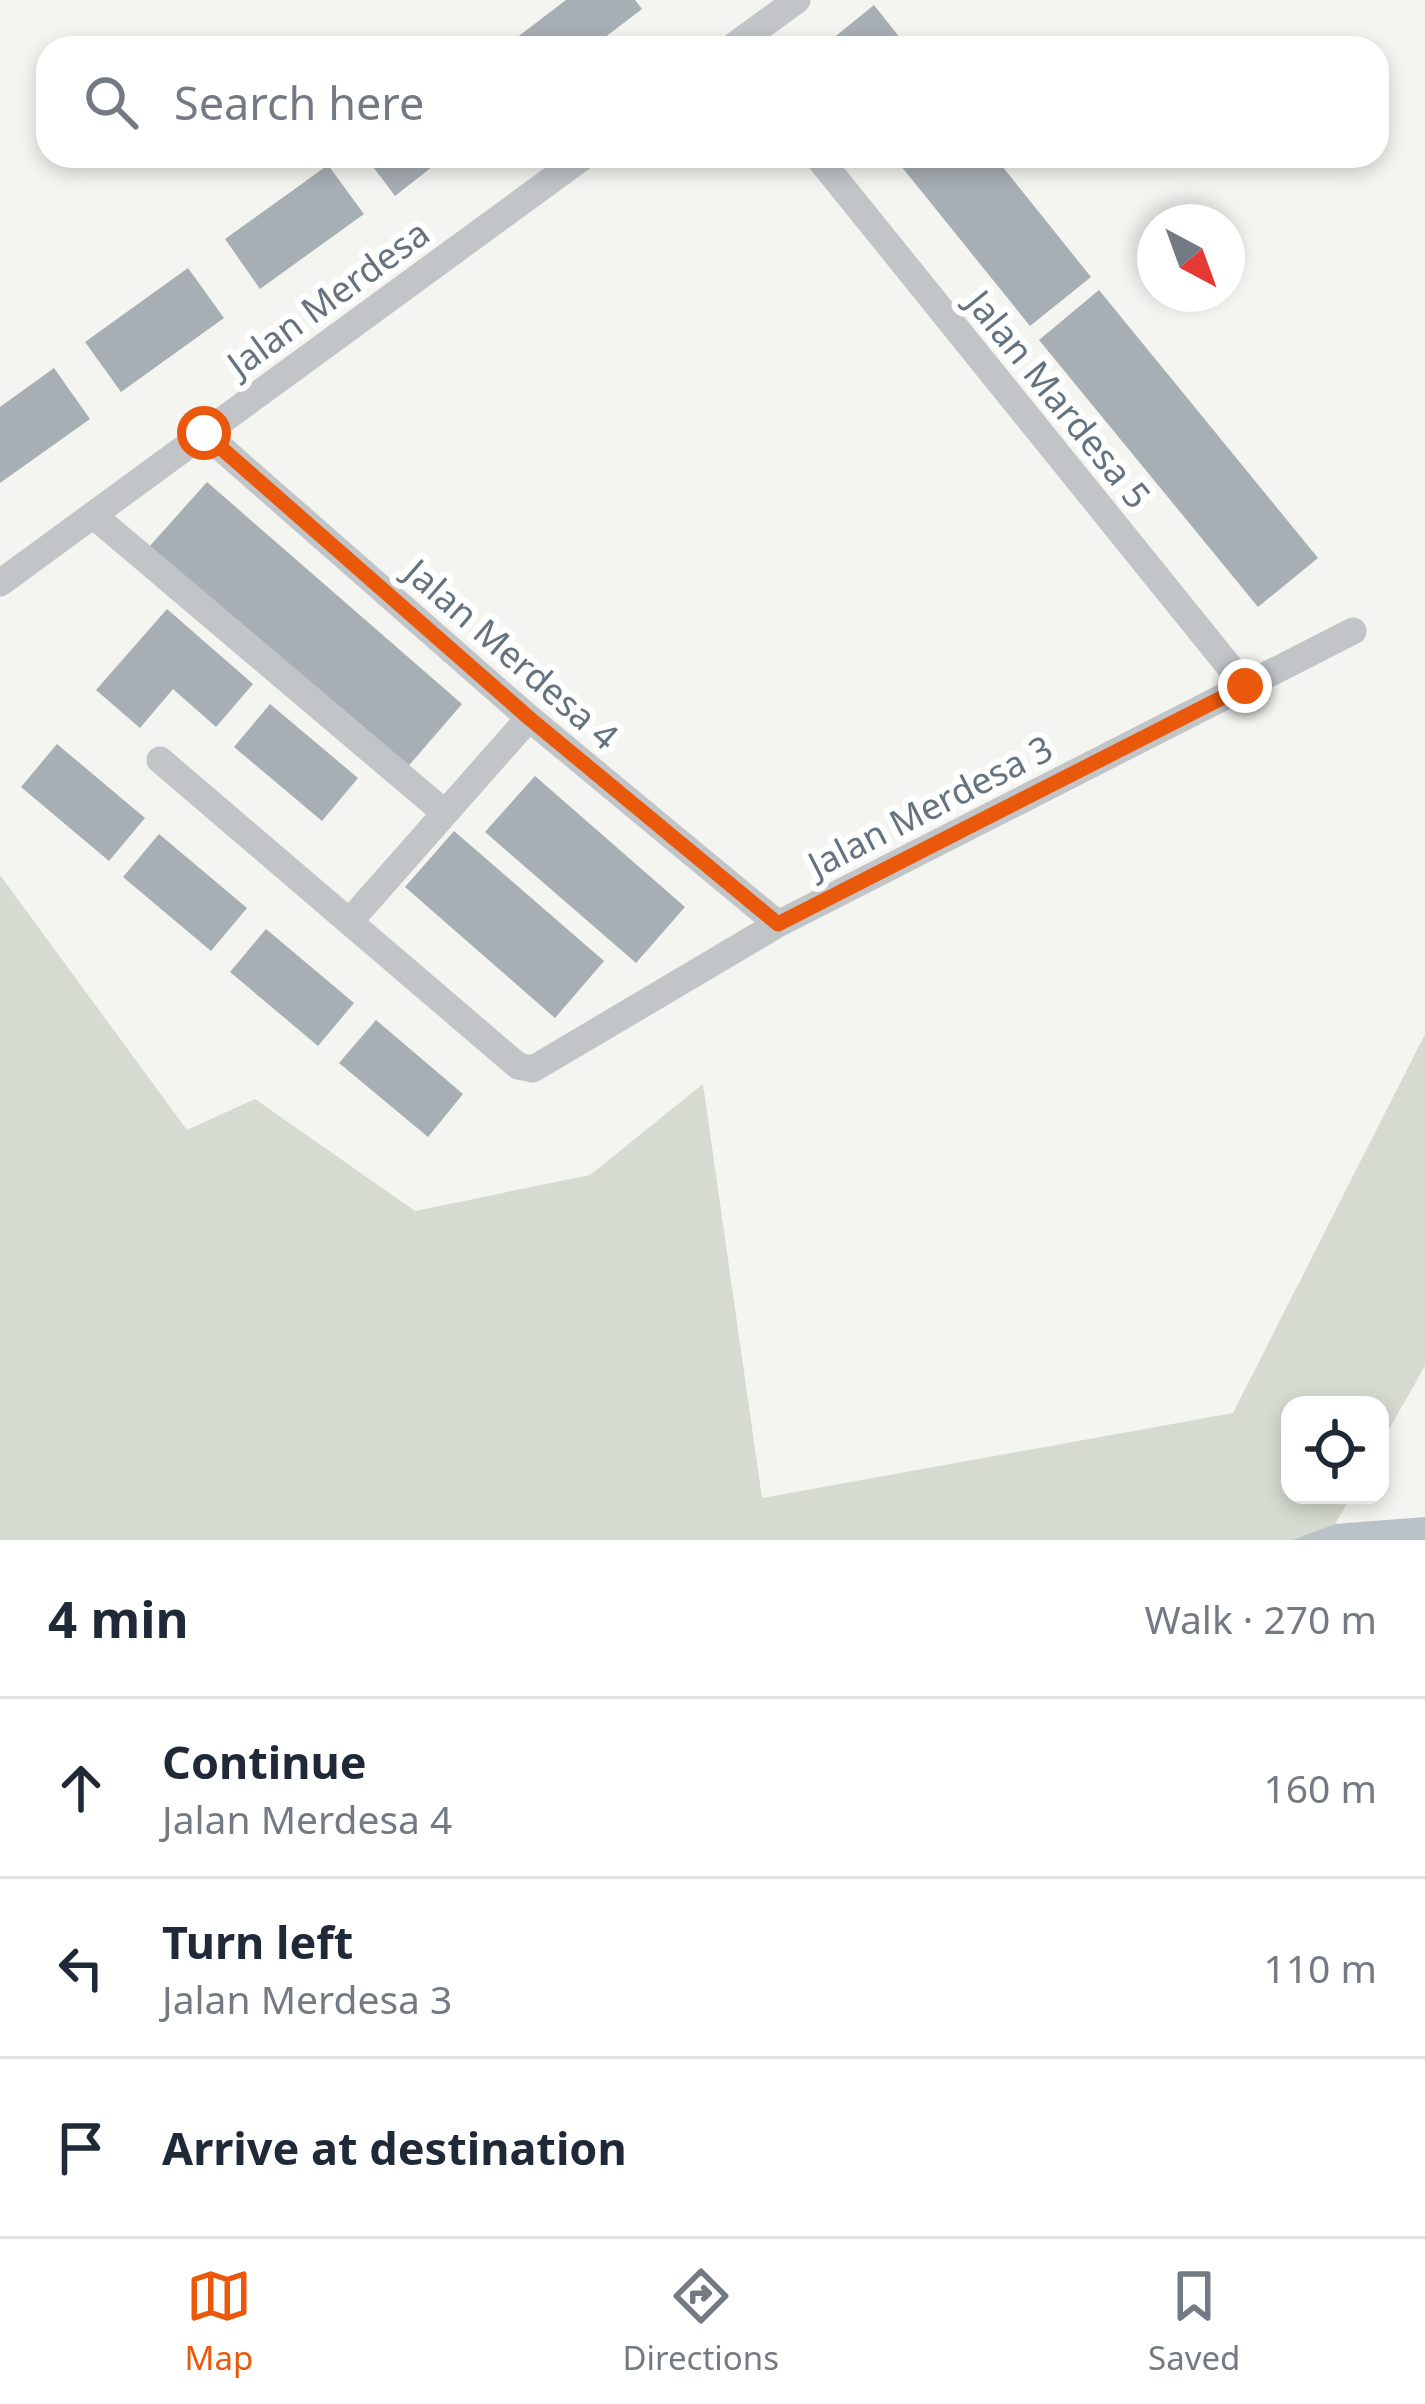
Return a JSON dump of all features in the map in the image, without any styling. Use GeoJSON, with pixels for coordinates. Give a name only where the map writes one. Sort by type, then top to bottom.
{"type":"FeatureCollection","features":[{"type":"Feature","properties":{"kind":"street"},"geometry":{"type":"LineString","coordinates":[[747,36],[796,0]]}},
{"type":"Feature","properties":{"kind":"street","name":"Jalan Merdesa"},"geometry":{"type":"LineString","coordinates":[[0,583],[568,168]]}},
{"type":"Feature","properties":{"kind":"street","name":"Jalan Mardesa 5"},"geometry":{"type":"LineString","coordinates":[[828,168],[1245,686]]}},
{"type":"Feature","properties":{"kind":"street","name":"Jalan Merdesa 4"},"geometry":{"type":"LineString","coordinates":[[204,433],[529,718],[778,924]]}},
{"type":"Feature","properties":{"kind":"street"},"geometry":{"type":"LineString","coordinates":[[93,515],[445,813]]}},
{"type":"Feature","properties":{"kind":"street","name":"Jalan Merdesa 3"},"geometry":{"type":"LineString","coordinates":[[160,760],[518,1066],[533,1069],[549,1064],[778,924],[1353,631]]}},
{"type":"Feature","properties":{"kind":"street"},"geometry":{"type":"LineString","coordinates":[[350,921],[529,718]]}},
{"type":"Feature","properties":{"kind":"shaded area"},"geometry":{"type":"Polygon","coordinates":[[[0,875],[187,1130],[255,1099],[415,1211],[590,1175],[703,1084],[762,1498],[1233,1413],[1425,1034],[1425,1366],[1389,1429],[1389,1396],[1281,1396],[1281,1504],[1347,1504],[1335,1524],[1292,1540],[0,1540],[0,875]]]}},
{"type":"Feature","properties":{"kind":"shaded area"},"geometry":{"type":"Polygon","coordinates":[[[1425,1517],[1425,1540],[1292,1540],[1335,1524],[1425,1517]]]}},
{"type":"Feature","properties":{"kind":"building"},"geometry":{"type":"Polygon","coordinates":[[[566,0],[635,0],[642,9],[607,36],[519,36],[566,0]]]}},
{"type":"Feature","properties":{"kind":"building"},"geometry":{"type":"Polygon","coordinates":[[[874,5],[899,36],[836,36],[874,5]]]}},
{"type":"Feature","properties":{"kind":"building"},"geometry":{"type":"Polygon","coordinates":[[[324,168],[330,168],[364,214],[260,289],[225,239],[324,168]]]}},
{"type":"Feature","properties":{"kind":"building"},"geometry":{"type":"Polygon","coordinates":[[[374,168],[431,168],[395,196],[374,168]]]}},
{"type":"Feature","properties":{"kind":"building"},"geometry":{"type":"Polygon","coordinates":[[[903,168],[1004,168],[1091,277],[1030,326],[903,168]]]}},
{"type":"Feature","properties":{"kind":"building"},"geometry":{"type":"Polygon","coordinates":[[[188,268],[224,318],[121,392],[85,342],[188,268]]]}},
{"type":"Feature","properties":{"kind":"building"},"geometry":{"type":"Polygon","coordinates":[[[1099,290],[1318,558],[1258,607],[1039,340],[1099,290]]]}},
{"type":"Feature","properties":{"kind":"building"},"geometry":{"type":"Polygon","coordinates":[[[54,368],[90,419],[0,483],[0,407],[54,368]]]}},
{"type":"Feature","properties":{"kind":"building"},"geometry":{"type":"Polygon","coordinates":[[[207,482],[462,704],[405,770],[149,547],[207,482]]]}},
{"type":"Feature","properties":{"kind":"building"},"geometry":{"type":"Polygon","coordinates":[[[167,609],[253,684],[216,727],[173,689],[140,728],[96,690],[167,609]]]}},
{"type":"Feature","properties":{"kind":"building"},"geometry":{"type":"Polygon","coordinates":[[[270,704],[358,778],[322,821],[234,747],[270,704]]]}},
{"type":"Feature","properties":{"kind":"building"},"geometry":{"type":"Polygon","coordinates":[[[57,744],[145,818],[109,861],[21,787],[57,744]]]}},
{"type":"Feature","properties":{"kind":"building"},"geometry":{"type":"Polygon","coordinates":[[[535,776],[685,907],[636,963],[485,832],[535,776]]]}},
{"type":"Feature","properties":{"kind":"building"},"geometry":{"type":"Polygon","coordinates":[[[454,831],[604,961],[555,1018],[405,887],[454,831]]]}},
{"type":"Feature","properties":{"kind":"building"},"geometry":{"type":"Polygon","coordinates":[[[159,834],[247,908],[211,951],[123,877],[159,834]]]}},
{"type":"Feature","properties":{"kind":"building"},"geometry":{"type":"Polygon","coordinates":[[[266,929],[354,1003],[318,1046],[230,972],[266,929]]]}},
{"type":"Feature","properties":{"kind":"building"},"geometry":{"type":"Polygon","coordinates":[[[376,1020],[463,1094],[428,1137],[339,1063],[376,1020]]]}},
{"type":"Feature","properties":{"kind":"route"},"geometry":{"type":"LineString","coordinates":[[204,433],[529,718],[778,924],[1245,686]]}}]}
